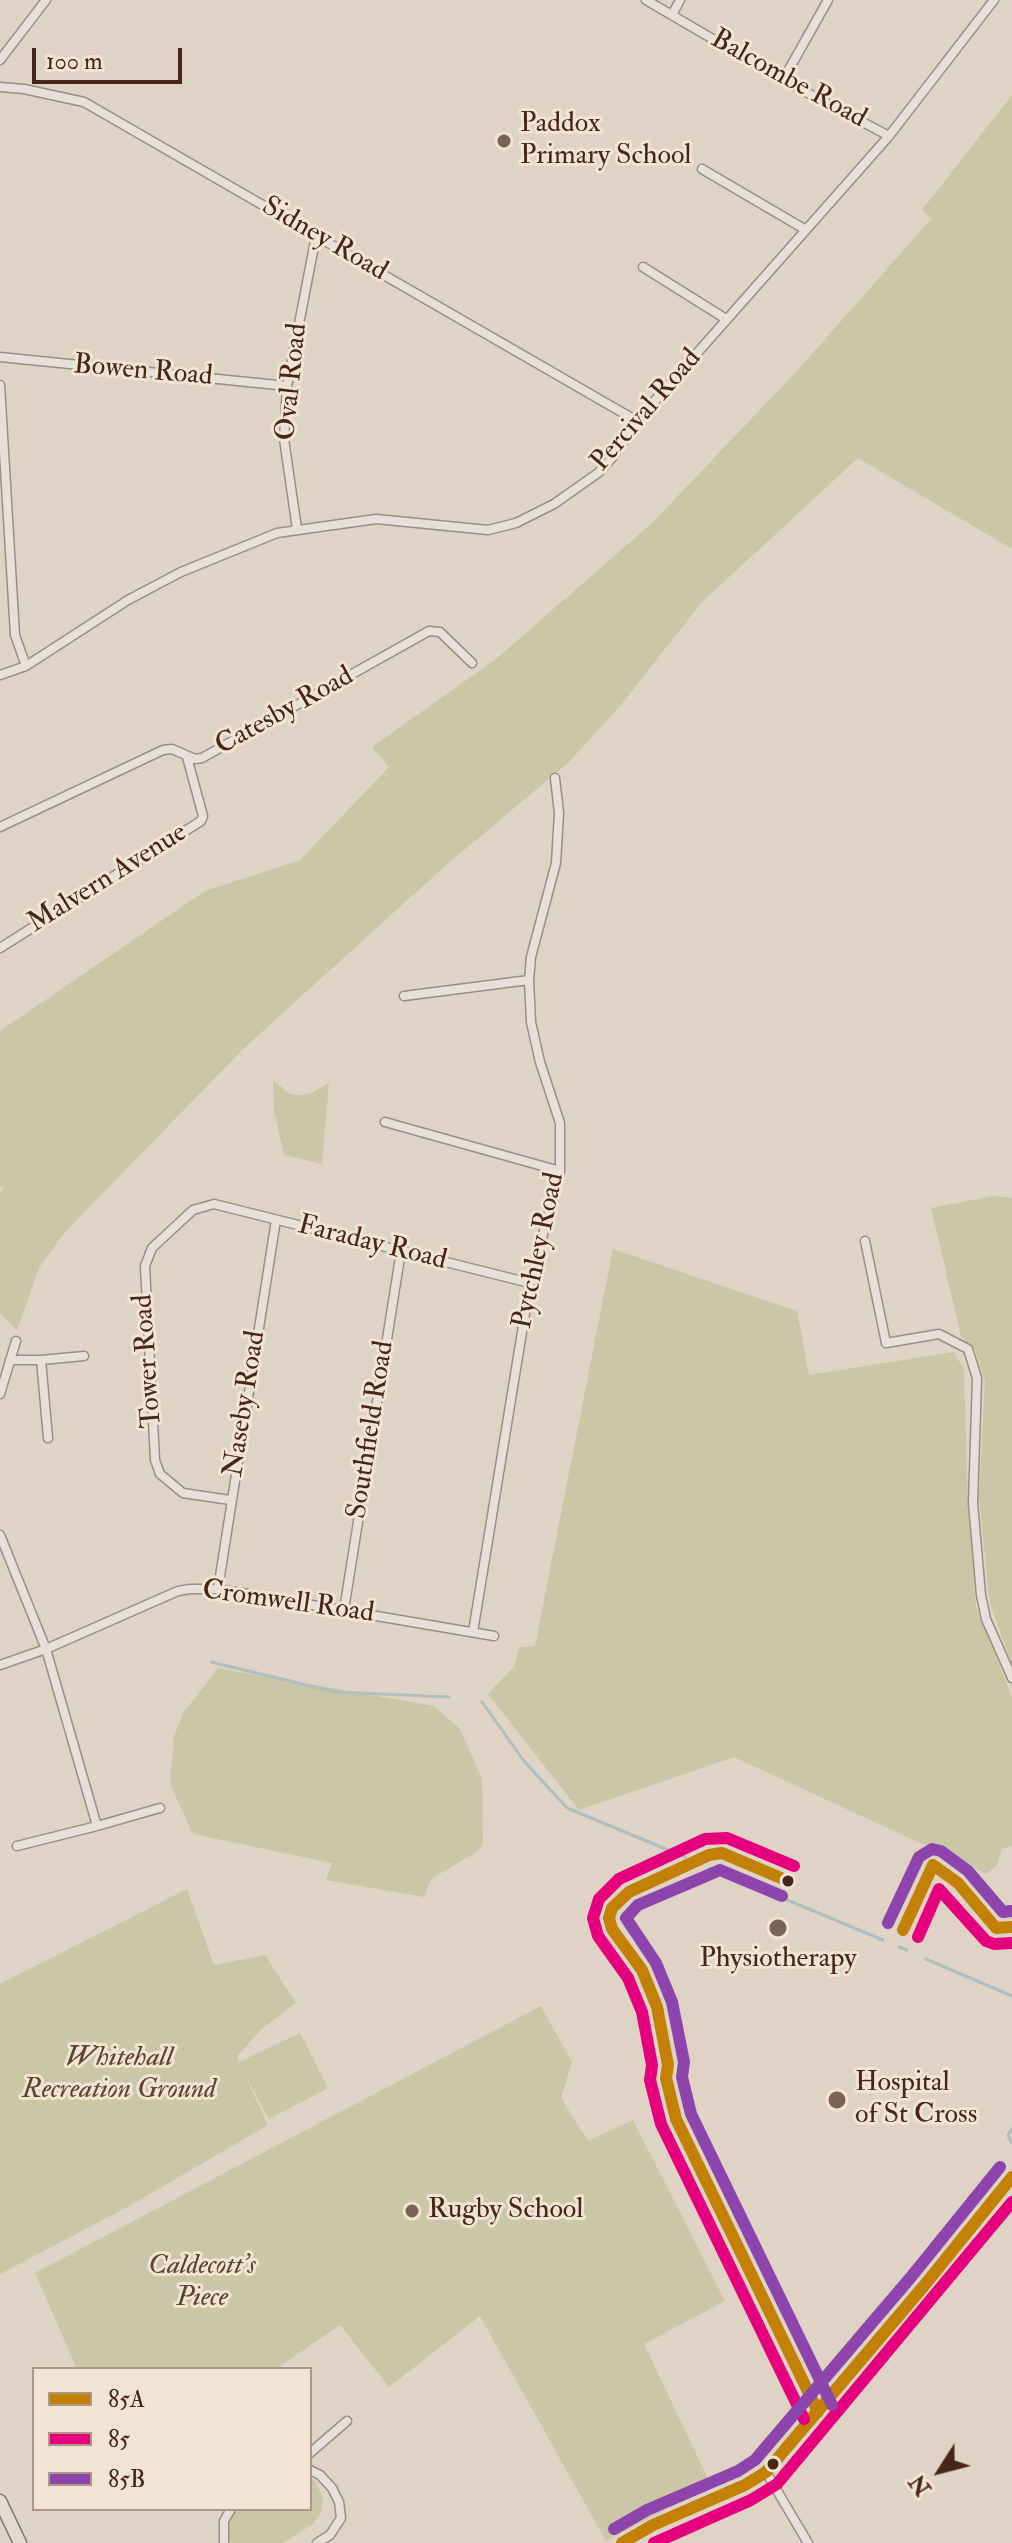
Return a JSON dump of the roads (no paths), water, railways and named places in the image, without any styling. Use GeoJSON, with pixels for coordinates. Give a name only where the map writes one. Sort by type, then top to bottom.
{"type":"FeatureCollection","features":[{"type":"Feature","properties":{"kind":"highway"},"geometry":{"type":"LineString","coordinates":[[0,2501],[20,2543]]}},
{"type":"Feature","properties":{"kind":"street"},"geometry":{"type":"LineString","coordinates":[[0,60],[46,0]]}},
{"type":"Feature","properties":{"kind":"street","name":"Balcombe Road"},"geometry":{"type":"LineString","coordinates":[[646,0],[783,80],[889,136]]}},
{"type":"Feature","properties":{"kind":"street"},"geometry":{"type":"LineString","coordinates":[[672,15],[680,0]]}},
{"type":"Feature","properties":{"kind":"street"},"geometry":{"type":"LineString","coordinates":[[783,80],[828,0]]}},
{"type":"Feature","properties":{"kind":"street","name":"Percival Road"},"geometry":{"type":"LineString","coordinates":[[0,675],[26,666],[128,600],[249,542],[297,529],[376,519],[488,530],[516,523],[554,504],[598,473],[612,458],[637,421],[889,136],[994,0]]}},
{"type":"Feature","properties":{"kind":"street","name":"Sidney Road"},"geometry":{"type":"LineString","coordinates":[[0,87],[84,102],[637,421]]}},
{"type":"Feature","properties":{"kind":"street"},"geometry":{"type":"LineString","coordinates":[[702,169],[806,230]]}},
{"type":"Feature","properties":{"kind":"street","name":"Oval Road"},"geometry":{"type":"LineString","coordinates":[[297,529],[284,439],[287,386],[316,236]]}},
{"type":"Feature","properties":{"kind":"street"},"geometry":{"type":"LineString","coordinates":[[643,267],[726,319]]}},
{"type":"Feature","properties":{"kind":"street","name":"Bowen Road"},"geometry":{"type":"LineString","coordinates":[[0,357],[287,386]]}},
{"type":"Feature","properties":{"kind":"street"},"geometry":{"type":"LineString","coordinates":[[0,385],[15,635],[26,666]]}},
{"type":"Feature","properties":{"kind":"street","name":"Catesby Road"},"geometry":{"type":"LineString","coordinates":[[0,827],[163,750],[172,749],[195,759],[209,754],[429,631],[440,632],[472,663]]}},
{"type":"Feature","properties":{"kind":"street","name":"Malvern Avenue"},"geometry":{"type":"LineString","coordinates":[[0,948],[201,821],[203,816],[187,757]]}},
{"type":"Feature","properties":{"kind":"street","name":"Pytchley Road"},"geometry":{"type":"LineString","coordinates":[[473,1632],[530,1283],[560,1171],[560,1123],[534,1035],[529,980],[531,957],[556,863],[559,813],[555,778]]}},
{"type":"Feature","properties":{"kind":"street"},"geometry":{"type":"LineString","coordinates":[[404,996],[529,980]]}},
{"type":"Feature","properties":{"kind":"street"},"geometry":{"type":"LineString","coordinates":[[385,1122],[560,1171]]}},
{"type":"Feature","properties":{"kind":"street","name":"Faraday Road"},"geometry":{"type":"LineString","coordinates":[[214,1204],[530,1283]]}},
{"type":"Feature","properties":{"kind":"street","name":"Tower Road"},"geometry":{"type":"LineString","coordinates":[[214,1204],[193,1210],[152,1248],[147,1256],[144,1279],[155,1460],[160,1474],[183,1493],[230,1500]]}},
{"type":"Feature","properties":{"kind":"street","name":"Naseby Road"},"geometry":{"type":"LineString","coordinates":[[218,1589],[276,1220]]}},
{"type":"Feature","properties":{"kind":"street"},"geometry":{"type":"LineString","coordinates":[[865,1241],[886,1343],[939,1334],[968,1349],[977,1378],[973,1503],[981,1595],[986,1619],[1012,1678]]}},
{"type":"Feature","properties":{"kind":"street","name":"Southfield Road"},"geometry":{"type":"LineString","coordinates":[[344,1610],[401,1251]]}},
{"type":"Feature","properties":{"kind":"street"},"geometry":{"type":"LineString","coordinates":[[0,1394],[16,1341]]}},
{"type":"Feature","properties":{"kind":"street"},"geometry":{"type":"LineString","coordinates":[[10,1360],[84,1356]]}},
{"type":"Feature","properties":{"kind":"street"},"geometry":{"type":"LineString","coordinates":[[41,1360],[48,1438]]}},
{"type":"Feature","properties":{"kind":"street"},"geometry":{"type":"LineString","coordinates":[[0,1535],[46,1649],[97,1826]]}},
{"type":"Feature","properties":{"kind":"street","name":"Cromwell Road"},"geometry":{"type":"LineString","coordinates":[[0,1665],[46,1649],[178,1591],[218,1589],[494,1636]]}},
{"type":"Feature","properties":{"kind":"street"},"geometry":{"type":"LineString","coordinates":[[17,1846],[160,1808]]}},
{"type":"Feature","properties":{"kind":"street"},"geometry":{"type":"LineString","coordinates":[[622,2543],[653,2525],[733,2491],[766,2472],[1012,2177]]}},
{"type":"Feature","properties":{"kind":"street"},"geometry":{"type":"LineString","coordinates":[[312,2451],[347,2421]]}},
{"type":"Feature","properties":{"kind":"street"},"geometry":{"type":"LineString","coordinates":[[312,2471],[332,2488],[341,2518],[330,2535],[317,2543]]}},
{"type":"Feature","properties":{"kind":"street"},"geometry":{"type":"LineString","coordinates":[[766,2472],[808,2543]]}},
{"type":"Feature","properties":{"kind":"street"},"geometry":{"type":"LineString","coordinates":[[224,2543],[224,2521],[230,2511]]}},
{"type":"Feature","properties":{"kind":"waterway"},"geometry":{"type":"LineString","coordinates":[[211,1662],[336,1692],[449,1697]]}},
{"type":"Feature","properties":{"kind":"waterway"},"geometry":{"type":"LineString","coordinates":[[482,1702],[524,1761],[567,1808],[685,1857]]}},
{"type":"Feature","properties":{"kind":"waterway"},"geometry":{"type":"LineString","coordinates":[[709,1869],[718,1869],[769,1892]]}},
{"type":"Feature","properties":{"kind":"waterway"},"geometry":{"type":"LineString","coordinates":[[785,1899],[883,1940]]}},
{"type":"Feature","properties":{"kind":"waterway"},"geometry":{"type":"LineString","coordinates":[[899,1947],[907,1950]]}},
{"type":"Feature","properties":{"kind":"waterway"},"geometry":{"type":"LineString","coordinates":[[926,1959],[1012,1996]]}},
{"type":"Feature","properties":{"kind":"waterway"},"geometry":{"type":"LineString","coordinates":[[1011,2142],[1008,2135],[1012,2129]]}},
{"type":"Feature","properties":{"kind":"place","name":"Paddox Primary School"},"geometry":{"type":"Point","coordinates":[504,141]}},
{"type":"Feature","properties":{"kind":"place","name":"Physiotherapy"},"geometry":{"type":"Point","coordinates":[778,1928]}},
{"type":"Feature","properties":{"kind":"place","name":"Hospital of St Cross"},"geometry":{"type":"Point","coordinates":[837,2100]}},
{"type":"Feature","properties":{"kind":"place","name":"Rugby School"},"geometry":{"type":"Point","coordinates":[412,2211]}},
{"type":"Feature","properties":{"kind":"park label","name":"Whitehall Recreation Ground"},"geometry":{"type":"Point","coordinates":[119,2075]}},
{"type":"Feature","properties":{"kind":"park label","name":"Caldecott's Piece"},"geometry":{"type":"Point","coordinates":[202,2283]}}]}
